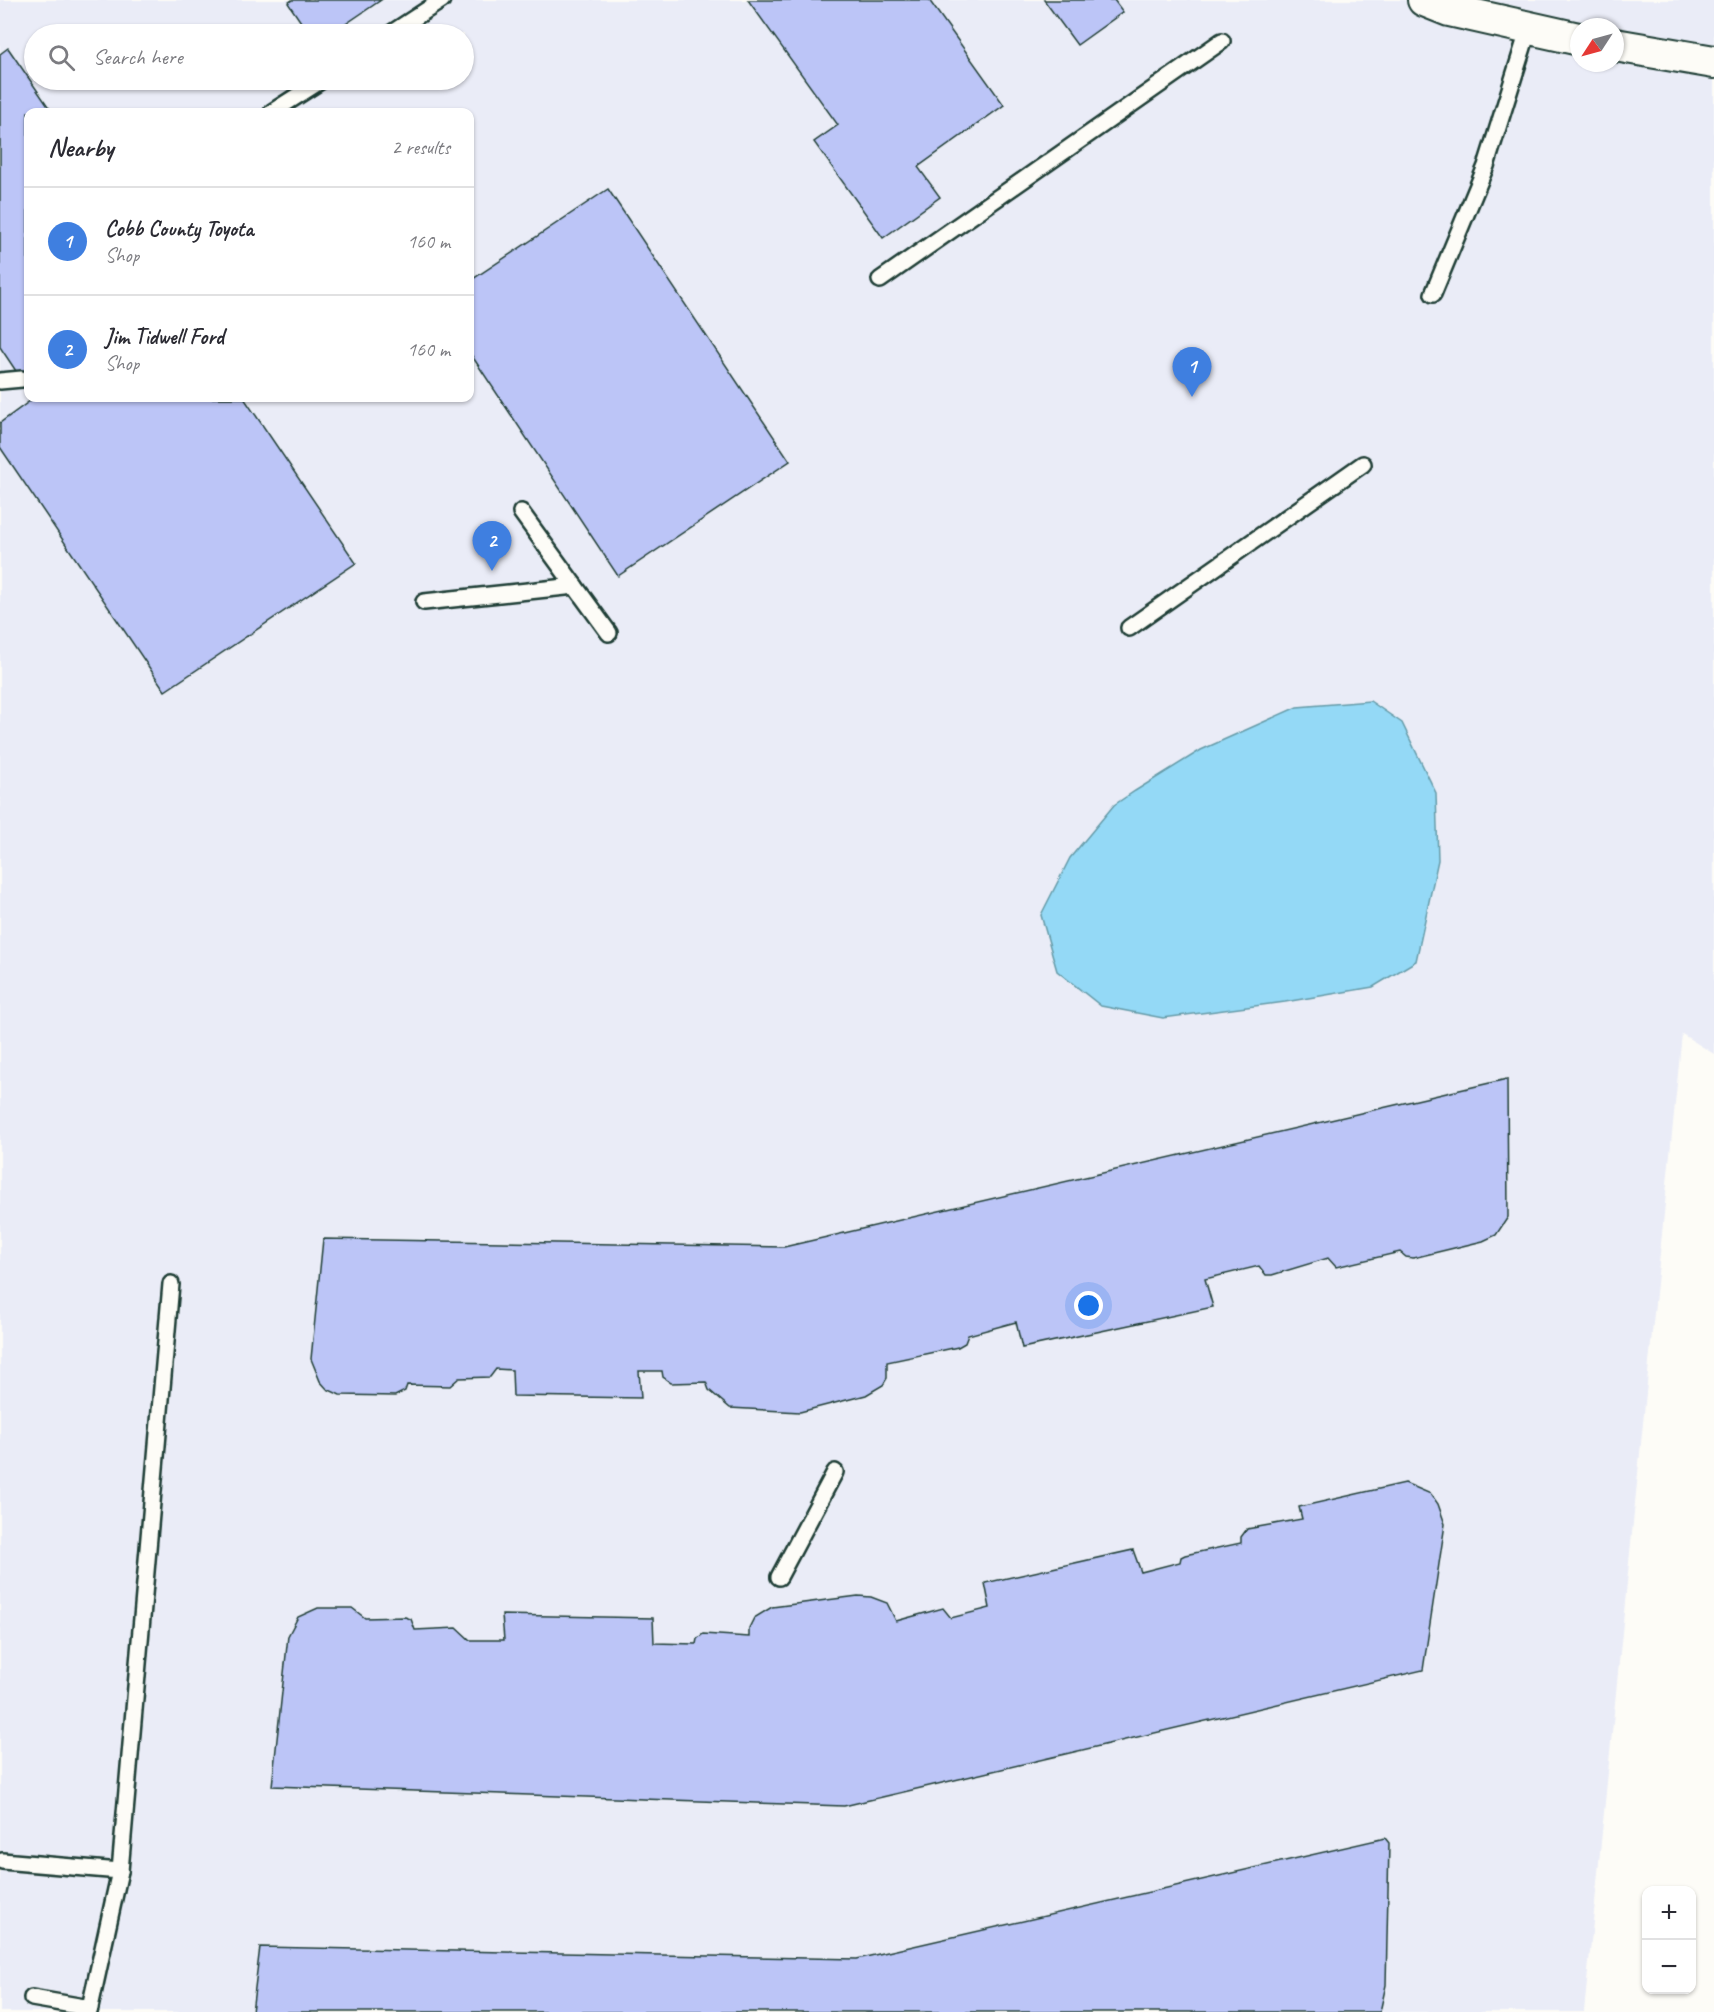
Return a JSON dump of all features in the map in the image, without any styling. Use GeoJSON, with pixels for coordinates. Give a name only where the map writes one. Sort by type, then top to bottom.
{"type":"FeatureCollection","features":[{"type":"Feature","properties":{"kind":"street"},"geometry":{"type":"LineString","coordinates":[[1424,0],[1449,10],[1570,37]]}},
{"type":"Feature","properties":{"kind":"street"},"geometry":{"type":"LineString","coordinates":[[1624,47],[1714,62]]}},
{"type":"Feature","properties":{"kind":"lane"},"geometry":{"type":"LineString","coordinates":[[405,24],[442,0]]}},
{"type":"Feature","properties":{"kind":"lane"},"geometry":{"type":"LineString","coordinates":[[1433,294],[1486,166],[1529,28]]}},
{"type":"Feature","properties":{"kind":"lane"},"geometry":{"type":"LineString","coordinates":[[880,280],[1222,41]]}},
{"type":"Feature","properties":{"kind":"lane"},"geometry":{"type":"LineString","coordinates":[[278,108],[306,90]]}},
{"type":"Feature","properties":{"kind":"lane"},"geometry":{"type":"LineString","coordinates":[[0,381],[22,379]]}},
{"type":"Feature","properties":{"kind":"lane"},"geometry":{"type":"LineString","coordinates":[[1129,628],[1363,464]]}},
{"type":"Feature","properties":{"kind":"lane"},"geometry":{"type":"LineString","coordinates":[[521,512],[609,633]]}},
{"type":"Feature","properties":{"kind":"lane"},"geometry":{"type":"LineString","coordinates":[[424,602],[575,586]]}},
{"type":"Feature","properties":{"kind":"lane"},"geometry":{"type":"LineString","coordinates":[[32,1998],[90,2010],[120,1871],[171,1284]]}},
{"type":"Feature","properties":{"kind":"lane"},"geometry":{"type":"LineString","coordinates":[[778,1577],[835,1472]]}},
{"type":"Feature","properties":{"kind":"lane"},"geometry":{"type":"LineString","coordinates":[[2,1860],[120,1871]]}},
{"type":"Feature","properties":{"kind":"shaded area"},"geometry":{"type":"Polygon","coordinates":[[[0,0],[1714,0],[1714,1054],[1682,1034],[1584,2012],[0,2012],[0,0]]]}},
{"type":"Feature","properties":{"kind":"water"},"geometry":{"type":"Polygon","coordinates":[[[1370,701],[1402,723],[1436,793],[1438,860],[1416,961],[1373,987],[1285,1002],[1163,1018],[1101,1006],[1057,971],[1041,915],[1070,858],[1114,805],[1201,750],[1297,707],[1370,701]]]}},
{"type":"Feature","properties":{"kind":"building"},"geometry":{"type":"Polygon","coordinates":[[[292,0],[381,0],[346,24],[302,24],[288,3],[292,0]]]}},
{"type":"Feature","properties":{"kind":"building"},"geometry":{"type":"Polygon","coordinates":[[[748,0],[929,0],[1004,105],[918,167],[940,197],[883,238],[814,142],[838,125],[748,0]]]}},
{"type":"Feature","properties":{"kind":"building"},"geometry":{"type":"Polygon","coordinates":[[[1044,0],[1114,0],[1123,12],[1077,45],[1044,0]]]}},
{"type":"Feature","properties":{"kind":"building"},"geometry":{"type":"Polygon","coordinates":[[[8,48],[24,71],[24,90],[37,90],[49,108],[24,108],[24,383],[0,347],[0,54],[8,48]]]}},
{"type":"Feature","properties":{"kind":"building"},"geometry":{"type":"Polygon","coordinates":[[[608,189],[790,461],[618,576],[474,359],[474,278],[608,189]]]}},
{"type":"Feature","properties":{"kind":"building"},"geometry":{"type":"Polygon","coordinates":[[[29,402],[247,402],[356,563],[165,691],[0,447],[0,423],[29,402]]]}},
{"type":"Feature","properties":{"kind":"building"},"geometry":{"type":"Polygon","coordinates":[[[1507,1079],[1508,1217],[1496,1235],[1483,1241],[1413,1258],[1406,1257],[1400,1252],[1336,1267],[1328,1258],[1272,1275],[1266,1275],[1259,1266],[1205,1279],[1213,1307],[1022,1348],[1016,1322],[968,1335],[965,1343],[958,1347],[887,1362],[887,1378],[883,1385],[866,1395],[800,1412],[730,1408],[709,1390],[706,1382],[671,1383],[663,1377],[662,1371],[639,1371],[641,1398],[513,1396],[512,1370],[496,1369],[490,1377],[459,1378],[450,1386],[407,1385],[405,1391],[395,1396],[340,1395],[327,1389],[320,1381],[311,1359],[323,1239],[784,1247],[1507,1079]]]}},
{"type":"Feature","properties":{"kind":"building"},"geometry":{"type":"Polygon","coordinates":[[[1405,1483],[1431,1494],[1438,1504],[1445,1524],[1423,1670],[844,1806],[272,1786],[288,1636],[298,1617],[318,1608],[352,1608],[365,1618],[405,1617],[411,1619],[415,1630],[457,1628],[470,1640],[504,1640],[502,1615],[653,1618],[654,1643],[696,1644],[697,1639],[703,1634],[749,1637],[749,1628],[754,1618],[772,1607],[858,1596],[871,1597],[887,1603],[896,1621],[943,1608],[951,1618],[990,1608],[985,1583],[1133,1550],[1141,1572],[1180,1562],[1181,1557],[1185,1555],[1241,1543],[1241,1537],[1247,1529],[1302,1519],[1299,1507],[1405,1483]]]}},
{"type":"Feature","properties":{"kind":"building"},"geometry":{"type":"Polygon","coordinates":[[[1385,1838],[1389,1843],[1386,1985],[1380,2012],[252,2012],[260,1947],[857,1959],[1385,1838]]]}},
{"type":"Feature","properties":{"kind":"place","name":"Cobb County Toyota"},"geometry":{"type":"Point","coordinates":[1192,397]}},
{"type":"Feature","properties":{"kind":"place","name":"Jim Tidwell Ford"},"geometry":{"type":"Point","coordinates":[492,571]}}]}
